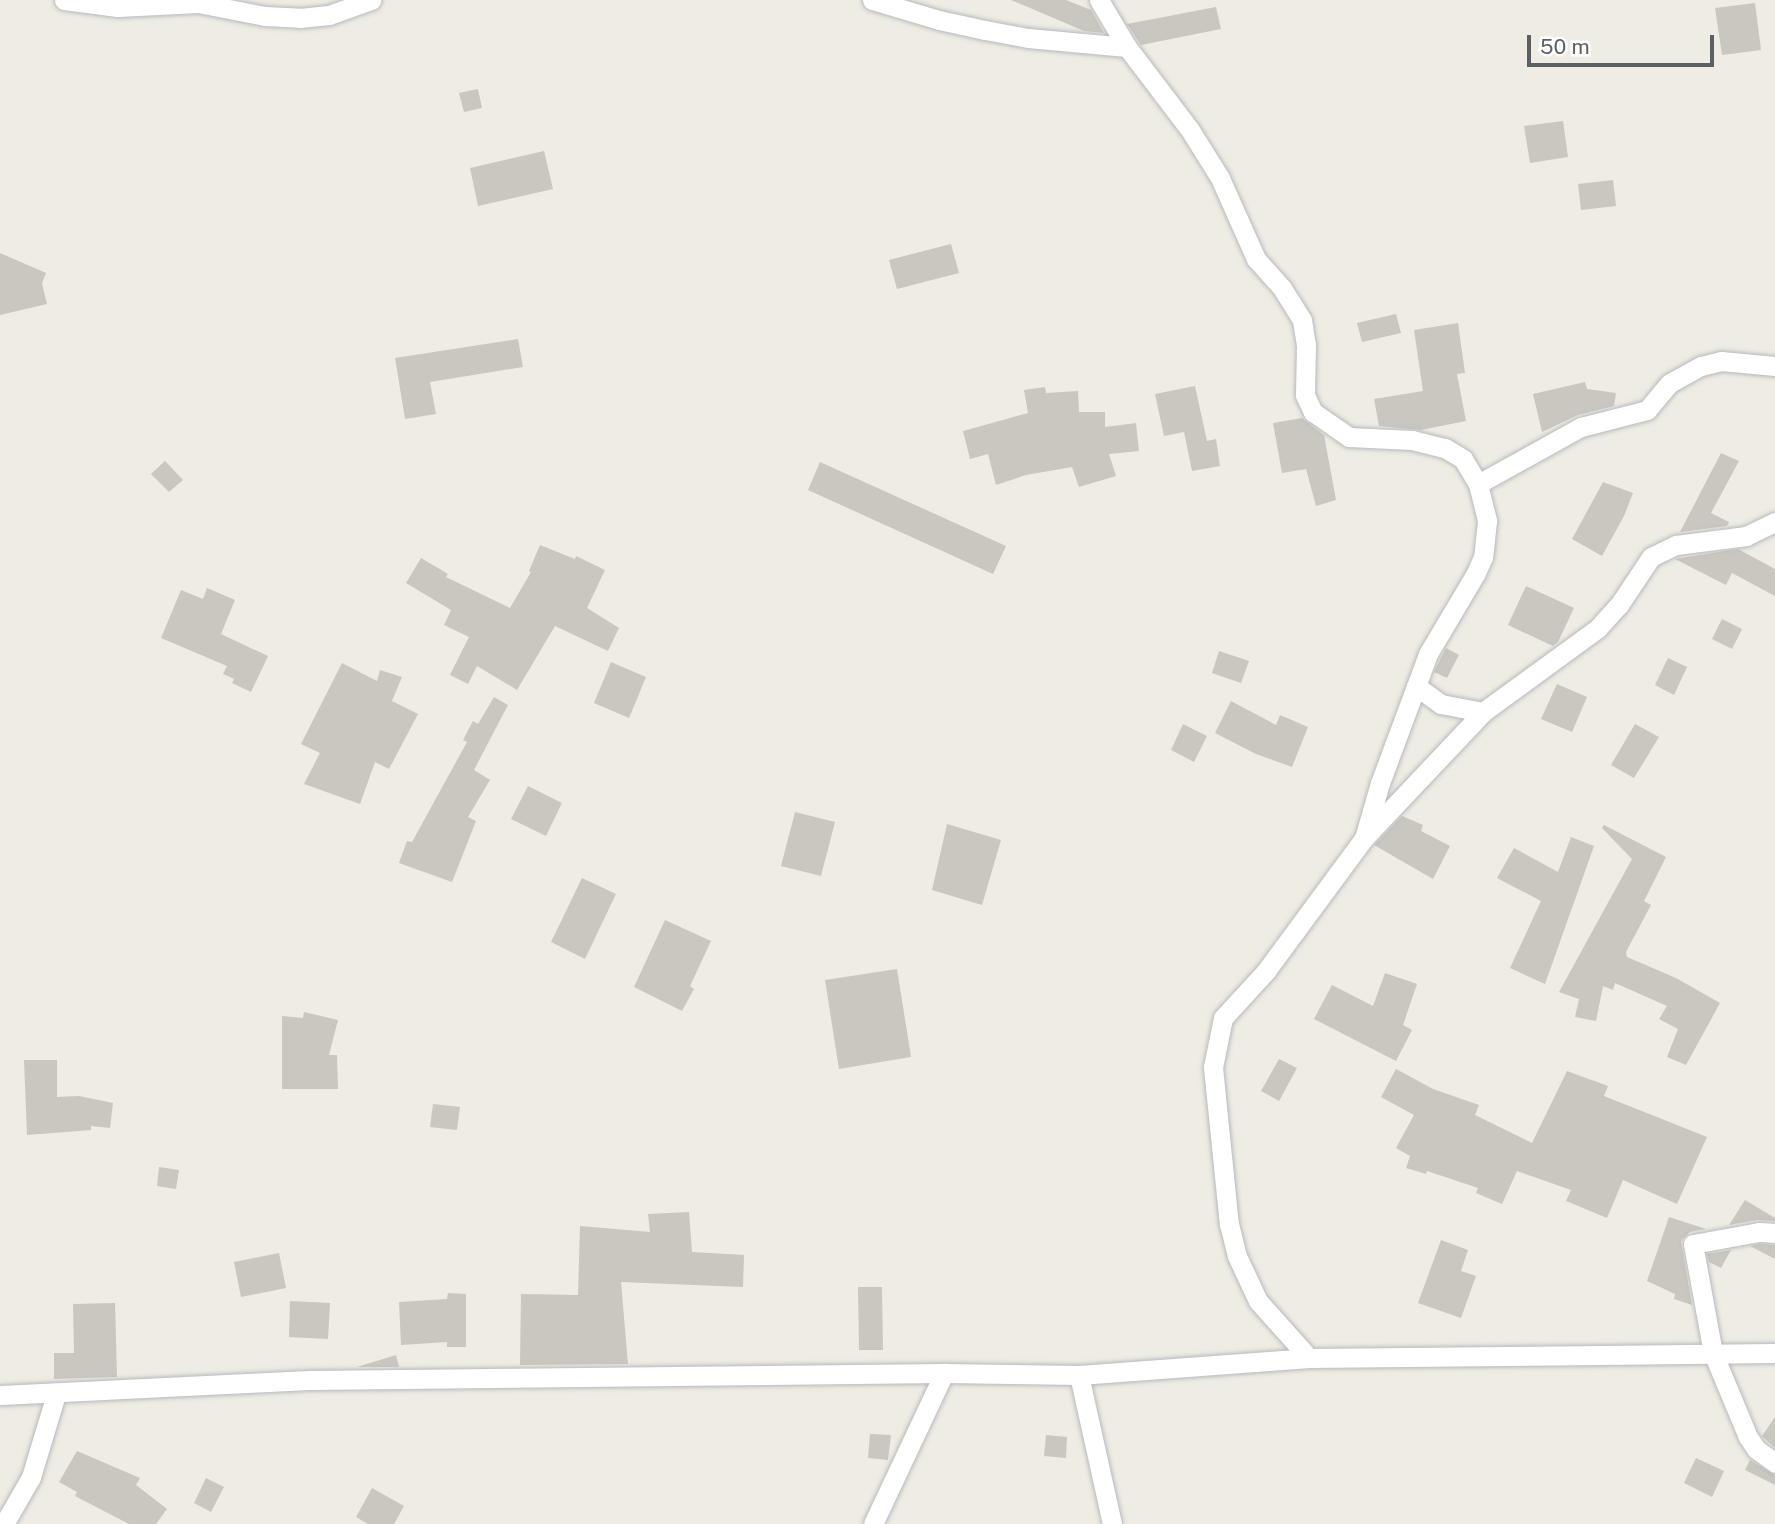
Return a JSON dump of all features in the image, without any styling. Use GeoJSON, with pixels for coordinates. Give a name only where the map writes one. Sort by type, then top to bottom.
{"type":"FeatureCollection","features":[{"type":"Feature","properties":{"kind":"street"},"geometry":{"type":"LineString","coordinates":[[64,0],[118,6],[198,3],[265,16],[300,18],[329,15],[371,0]]}},
{"type":"Feature","properties":{"kind":"street"},"geometry":{"type":"LineString","coordinates":[[872,0],[939,20],[996,32],[1127,47]]}},
{"type":"Feature","properties":{"kind":"street"},"geometry":{"type":"LineString","coordinates":[[1099,0],[1127,47],[1190,130],[1220,178],[1256,259],[1282,288],[1302,320],[1306,335],[1305,395],[1313,412],[1349,437],[1412,440],[1445,448],[1463,459],[1478,484],[1487,522],[1483,556],[1466,591],[1439,631],[1416,686],[1364,838]]}},
{"type":"Feature","properties":{"kind":"street"},"geometry":{"type":"LineString","coordinates":[[1478,484],[1539,447],[1581,427],[1647,410],[1670,383],[1701,366],[1721,361],[1775,366]]}},
{"type":"Feature","properties":{"kind":"street"},"geometry":{"type":"LineString","coordinates":[[1309,1358],[1258,1301],[1237,1256],[1229,1225],[1213,1067],[1219,1029],[1228,1010],[1266,971],[1364,838],[1483,712],[1598,628],[1619,605],[1647,561],[1660,551],[1676,545],[1746,536],[1775,522]]}},
{"type":"Feature","properties":{"kind":"street"},"geometry":{"type":"LineString","coordinates":[[1416,686],[1441,704],[1483,712]]}},
{"type":"Feature","properties":{"kind":"street"},"geometry":{"type":"LineString","coordinates":[[1775,1233],[1759,1232],[1693,1244],[1713,1353],[1748,1437],[1756,1449],[1775,1463]]}},
{"type":"Feature","properties":{"kind":"street"},"geometry":{"type":"LineString","coordinates":[[0,1395],[323,1380],[944,1373],[1079,1375],[1309,1358],[1775,1353]]}},
{"type":"Feature","properties":{"kind":"street"},"geometry":{"type":"LineString","coordinates":[[873,1524],[944,1373]]}},
{"type":"Feature","properties":{"kind":"street"},"geometry":{"type":"LineString","coordinates":[[1079,1375],[1112,1524]]}},
{"type":"Feature","properties":{"kind":"street"},"geometry":{"type":"LineString","coordinates":[[4,1524],[31,1477],[55,1394]]}},
{"type":"Feature","properties":{"kind":"building"},"geometry":{"type":"Polygon","coordinates":[[[1011,0],[1066,0],[1091,10],[1104,33],[1084,31],[1011,0]]]}},
{"type":"Feature","properties":{"kind":"building"},"geometry":{"type":"Polygon","coordinates":[[[1755,3],[1761,50],[1722,55],[1715,8],[1755,3]]]}},
{"type":"Feature","properties":{"kind":"building"},"geometry":{"type":"Polygon","coordinates":[[[1216,7],[1221,29],[1141,45],[1127,24],[1216,7]]]}},
{"type":"Feature","properties":{"kind":"building"},"geometry":{"type":"Polygon","coordinates":[[[478,89],[482,108],[464,112],[459,93],[478,89]]]}},
{"type":"Feature","properties":{"kind":"building"},"geometry":{"type":"Polygon","coordinates":[[[1563,121],[1568,157],[1530,163],[1524,126],[1563,121]]]}},
{"type":"Feature","properties":{"kind":"building"},"geometry":{"type":"Polygon","coordinates":[[[544,151],[553,189],[478,206],[470,168],[544,151]]]}},
{"type":"Feature","properties":{"kind":"building"},"geometry":{"type":"Polygon","coordinates":[[[1613,180],[1616,206],[1581,210],[1578,184],[1613,180]]]}},
{"type":"Feature","properties":{"kind":"building"},"geometry":{"type":"Polygon","coordinates":[[[951,244],[959,273],[897,289],[889,260],[951,244]]]}},
{"type":"Feature","properties":{"kind":"building"},"geometry":{"type":"Polygon","coordinates":[[[0,253],[46,273],[42,283],[47,304],[0,315],[0,253]]]}},
{"type":"Feature","properties":{"kind":"building"},"geometry":{"type":"Polygon","coordinates":[[[1396,314],[1401,333],[1362,342],[1357,323],[1396,314]]]}},
{"type":"Feature","properties":{"kind":"building"},"geometry":{"type":"Polygon","coordinates":[[[1458,323],[1465,373],[1457,374],[1466,421],[1421,430],[1379,426],[1374,399],[1423,391],[1414,330],[1458,323]]]}},
{"type":"Feature","properties":{"kind":"building"},"geometry":{"type":"Polygon","coordinates":[[[518,339],[523,367],[430,382],[436,414],[405,419],[395,358],[518,339]]]}},
{"type":"Feature","properties":{"kind":"building"},"geometry":{"type":"Polygon","coordinates":[[[1585,382],[1587,389],[1616,393],[1614,406],[1578,415],[1542,432],[1533,394],[1585,382]]]}},
{"type":"Feature","properties":{"kind":"building"},"geometry":{"type":"Polygon","coordinates":[[[1195,386],[1207,441],[1216,439],[1220,466],[1192,471],[1184,432],[1164,436],[1155,394],[1195,386]]]}},
{"type":"Feature","properties":{"kind":"building"},"geometry":{"type":"Polygon","coordinates":[[[1045,387],[1046,393],[1078,391],[1079,412],[1105,412],[1105,427],[1136,423],[1139,451],[1109,454],[1116,476],[1079,487],[1072,467],[1026,475],[996,485],[988,454],[970,459],[963,431],[1028,413],[1024,390],[1045,387]]]}},
{"type":"Feature","properties":{"kind":"building"},"geometry":{"type":"Polygon","coordinates":[[[1302,418],[1324,435],[1336,500],[1316,506],[1306,469],[1282,473],[1273,423],[1302,418]]]}},
{"type":"Feature","properties":{"kind":"building"},"geometry":{"type":"Polygon","coordinates":[[[1721,453],[1739,461],[1711,513],[1729,522],[1727,526],[1680,532],[1721,453]]]}},
{"type":"Feature","properties":{"kind":"building"},"geometry":{"type":"Polygon","coordinates":[[[165,461],[183,480],[169,492],[151,474],[165,461]]]}},
{"type":"Feature","properties":{"kind":"building"},"geometry":{"type":"Polygon","coordinates":[[[820,462],[1006,546],[993,574],[808,490],[820,462]]]}},
{"type":"Feature","properties":{"kind":"building"},"geometry":{"type":"Polygon","coordinates":[[[1603,482],[1633,493],[1602,556],[1572,539],[1603,482]]]}},
{"type":"Feature","properties":{"kind":"building"},"geometry":{"type":"Polygon","coordinates":[[[540,545],[575,559],[576,556],[605,570],[587,608],[619,628],[608,651],[555,626],[517,690],[477,666],[468,684],[450,675],[469,637],[444,625],[451,610],[406,583],[421,558],[448,574],[446,577],[510,608],[531,572],[529,571],[540,545]]]}},
{"type":"Feature","properties":{"kind":"building"},"geometry":{"type":"Polygon","coordinates":[[[1738,549],[1775,569],[1775,596],[1732,573],[1726,585],[1675,559],[1738,549]]]}},
{"type":"Feature","properties":{"kind":"building"},"geometry":{"type":"Polygon","coordinates":[[[1526,586],[1574,608],[1558,642],[1553,646],[1508,625],[1526,586]]]}},
{"type":"Feature","properties":{"kind":"building"},"geometry":{"type":"Polygon","coordinates":[[[207,588],[235,600],[221,634],[268,656],[251,692],[232,683],[234,679],[223,674],[227,666],[161,638],[181,590],[203,599],[207,588]]]}},
{"type":"Feature","properties":{"kind":"building"},"geometry":{"type":"Polygon","coordinates":[[[1722,619],[1742,629],[1732,649],[1712,639],[1722,619]]]}},
{"type":"Feature","properties":{"kind":"building"},"geometry":{"type":"Polygon","coordinates":[[[1446,648],[1459,655],[1447,678],[1434,672],[1446,648]]]}},
{"type":"Feature","properties":{"kind":"building"},"geometry":{"type":"Polygon","coordinates":[[[1219,651],[1249,661],[1241,683],[1212,673],[1219,651]]]}},
{"type":"Feature","properties":{"kind":"building"},"geometry":{"type":"Polygon","coordinates":[[[1668,658],[1687,667],[1674,695],[1655,685],[1668,658]]]}},
{"type":"Feature","properties":{"kind":"building"},"geometry":{"type":"Polygon","coordinates":[[[611,662],[646,677],[629,718],[594,703],[611,662]]]}},
{"type":"Feature","properties":{"kind":"building"},"geometry":{"type":"Polygon","coordinates":[[[342,663],[377,681],[380,670],[402,677],[392,701],[418,714],[389,769],[375,762],[360,804],[304,784],[320,753],[301,744],[342,663]]]}},
{"type":"Feature","properties":{"kind":"building"},"geometry":{"type":"Polygon","coordinates":[[[1557,684],[1587,697],[1572,732],[1541,719],[1557,684]]]}},
{"type":"Feature","properties":{"kind":"building"},"geometry":{"type":"Polygon","coordinates":[[[494,697],[508,705],[474,770],[490,780],[468,817],[476,821],[452,882],[399,863],[407,841],[412,842],[467,742],[463,740],[473,721],[478,724],[494,697]]]}},
{"type":"Feature","properties":{"kind":"building"},"geometry":{"type":"Polygon","coordinates":[[[1231,701],[1276,725],[1280,715],[1308,727],[1292,767],[1256,754],[1215,733],[1231,701]]]}},
{"type":"Feature","properties":{"kind":"building"},"geometry":{"type":"Polygon","coordinates":[[[1183,724],[1207,736],[1194,762],[1171,750],[1183,724]]]}},
{"type":"Feature","properties":{"kind":"building"},"geometry":{"type":"Polygon","coordinates":[[[1635,724],[1659,737],[1634,778],[1611,765],[1635,724]]]}},
{"type":"Feature","properties":{"kind":"building"},"geometry":{"type":"Polygon","coordinates":[[[528,786],[562,803],[546,836],[511,819],[528,786]]]}},
{"type":"Feature","properties":{"kind":"building"},"geometry":{"type":"Polygon","coordinates":[[[795,812],[835,822],[821,876],[781,866],[795,812]]]}},
{"type":"Feature","properties":{"kind":"building"},"geometry":{"type":"Polygon","coordinates":[[[1402,816],[1423,825],[1421,831],[1450,846],[1433,879],[1374,845],[1402,816]]]}},
{"type":"Feature","properties":{"kind":"building"},"geometry":{"type":"Polygon","coordinates":[[[947,824],[1001,840],[982,905],[932,890],[947,824]]]}},
{"type":"Feature","properties":{"kind":"building"},"geometry":{"type":"Polygon","coordinates":[[[1604,825],[1666,857],[1644,901],[1651,905],[1626,952],[1627,957],[1676,978],[1720,1003],[1686,1065],[1667,1057],[1678,1029],[1659,1019],[1667,1006],[1615,983],[1613,990],[1603,986],[1596,1021],[1575,1017],[1579,999],[1559,992],[1632,859],[1602,828],[1604,825]]]}},
{"type":"Feature","properties":{"kind":"building"},"geometry":{"type":"Polygon","coordinates":[[[1571,837],[1594,846],[1545,984],[1510,968],[1541,901],[1497,878],[1514,848],[1558,872],[1571,837]]]}},
{"type":"Feature","properties":{"kind":"building"},"geometry":{"type":"Polygon","coordinates":[[[582,878],[616,894],[585,959],[551,942],[582,878]]]}},
{"type":"Feature","properties":{"kind":"building"},"geometry":{"type":"Polygon","coordinates":[[[665,920],[711,941],[690,986],[694,989],[682,1011],[634,987],[665,920]]]}},
{"type":"Feature","properties":{"kind":"building"},"geometry":{"type":"Polygon","coordinates":[[[897,969],[911,1057],[839,1069],[825,980],[897,969]]]}},
{"type":"Feature","properties":{"kind":"building"},"geometry":{"type":"Polygon","coordinates":[[[1385,973],[1417,984],[1403,1025],[1412,1030],[1396,1061],[1314,1019],[1332,985],[1373,1006],[1385,973]]]}},
{"type":"Feature","properties":{"kind":"building"},"geometry":{"type":"Polygon","coordinates":[[[304,1012],[338,1020],[329,1055],[337,1055],[338,1089],[282,1089],[282,1016],[303,1018],[304,1012]]]}},
{"type":"Feature","properties":{"kind":"building"},"geometry":{"type":"Polygon","coordinates":[[[1279,1059],[1297,1068],[1279,1101],[1261,1091],[1279,1059]]]}},
{"type":"Feature","properties":{"kind":"building"},"geometry":{"type":"Polygon","coordinates":[[[24,1060],[57,1060],[57,1097],[79,1096],[113,1103],[110,1128],[91,1126],[91,1130],[27,1135],[24,1060]]]}},
{"type":"Feature","properties":{"kind":"building"},"geometry":{"type":"Polygon","coordinates":[[[1396,1069],[1433,1089],[1479,1105],[1475,1115],[1532,1143],[1567,1071],[1608,1086],[1604,1096],[1707,1137],[1677,1204],[1623,1180],[1607,1218],[1566,1201],[1571,1190],[1517,1171],[1502,1204],[1476,1193],[1478,1188],[1427,1171],[1426,1174],[1406,1168],[1410,1156],[1396,1148],[1414,1115],[1381,1097],[1396,1069]]]}},
{"type":"Feature","properties":{"kind":"building"},"geometry":{"type":"Polygon","coordinates":[[[433,1104],[460,1107],[457,1130],[430,1127],[433,1104]]]}},
{"type":"Feature","properties":{"kind":"building"},"geometry":{"type":"Polygon","coordinates":[[[159,1167],[179,1170],[176,1189],[157,1186],[159,1167]]]}},
{"type":"Feature","properties":{"kind":"building"},"geometry":{"type":"Polygon","coordinates":[[[1745,1200],[1775,1218],[1775,1221],[1757,1220],[1729,1225],[1745,1200]]]}},
{"type":"Feature","properties":{"kind":"building"},"geometry":{"type":"Polygon","coordinates":[[[689,1212],[692,1252],[744,1255],[743,1287],[621,1282],[628,1364],[520,1365],[521,1294],[578,1295],[580,1226],[650,1232],[648,1214],[689,1212]]]}},
{"type":"Feature","properties":{"kind":"building"},"geometry":{"type":"Polygon","coordinates":[[[1669,1217],[1706,1229],[1690,1232],[1681,1241],[1692,1305],[1674,1299],[1675,1294],[1647,1281],[1669,1217]]]}},
{"type":"Feature","properties":{"kind":"building"},"geometry":{"type":"Polygon","coordinates":[[[1441,1240],[1468,1250],[1461,1271],[1476,1276],[1461,1318],[1418,1303],[1441,1240]]]}},
{"type":"Feature","properties":{"kind":"building"},"geometry":{"type":"Polygon","coordinates":[[[1775,1245],[1775,1259],[1750,1246],[1775,1245]]]}},
{"type":"Feature","properties":{"kind":"building"},"geometry":{"type":"Polygon","coordinates":[[[1731,1250],[1721,1268],[1709,1262],[1707,1254],[1731,1250]]]}},
{"type":"Feature","properties":{"kind":"building"},"geometry":{"type":"Polygon","coordinates":[[[279,1253],[286,1288],[241,1297],[234,1262],[279,1253]]]}},
{"type":"Feature","properties":{"kind":"building"},"geometry":{"type":"Polygon","coordinates":[[[858,1287],[882,1287],[883,1350],[859,1350],[858,1287]]]}},
{"type":"Feature","properties":{"kind":"building"},"geometry":{"type":"Polygon","coordinates":[[[448,1293],[466,1294],[466,1347],[447,1347],[447,1342],[401,1345],[399,1302],[447,1299],[448,1293]]]}},
{"type":"Feature","properties":{"kind":"building"},"geometry":{"type":"Polygon","coordinates":[[[290,1301],[330,1303],[328,1339],[289,1337],[290,1301]]]}},
{"type":"Feature","properties":{"kind":"building"},"geometry":{"type":"Polygon","coordinates":[[[115,1303],[117,1377],[54,1379],[54,1353],[74,1353],[73,1304],[115,1303]]]}},
{"type":"Feature","properties":{"kind":"building"},"geometry":{"type":"Polygon","coordinates":[[[396,1355],[399,1367],[357,1367],[396,1355]]]}},
{"type":"Feature","properties":{"kind":"building"},"geometry":{"type":"Polygon","coordinates":[[[1775,1417],[1775,1448],[1762,1436],[1775,1417]]]}},
{"type":"Feature","properties":{"kind":"building"},"geometry":{"type":"Polygon","coordinates":[[[870,1434],[891,1435],[888,1460],[868,1458],[870,1434]]]}},
{"type":"Feature","properties":{"kind":"building"},"geometry":{"type":"Polygon","coordinates":[[[1046,1435],[1067,1437],[1066,1458],[1044,1456],[1046,1435]]]}},
{"type":"Feature","properties":{"kind":"building"},"geometry":{"type":"Polygon","coordinates":[[[77,1451],[140,1478],[136,1485],[167,1509],[156,1524],[129,1524],[75,1496],[77,1492],[59,1482],[77,1451]]]}},
{"type":"Feature","properties":{"kind":"building"},"geometry":{"type":"Polygon","coordinates":[[[1696,1458],[1724,1471],[1712,1497],[1684,1483],[1696,1458]]]}},
{"type":"Feature","properties":{"kind":"building"},"geometry":{"type":"Polygon","coordinates":[[[1750,1460],[1775,1475],[1775,1485],[1745,1470],[1750,1460]]]}},
{"type":"Feature","properties":{"kind":"building"},"geometry":{"type":"Polygon","coordinates":[[[206,1478],[224,1487],[211,1512],[194,1503],[206,1478]]]}},
{"type":"Feature","properties":{"kind":"building"},"geometry":{"type":"Polygon","coordinates":[[[372,1488],[404,1506],[394,1524],[368,1524],[356,1517],[372,1488]]]}}]}
